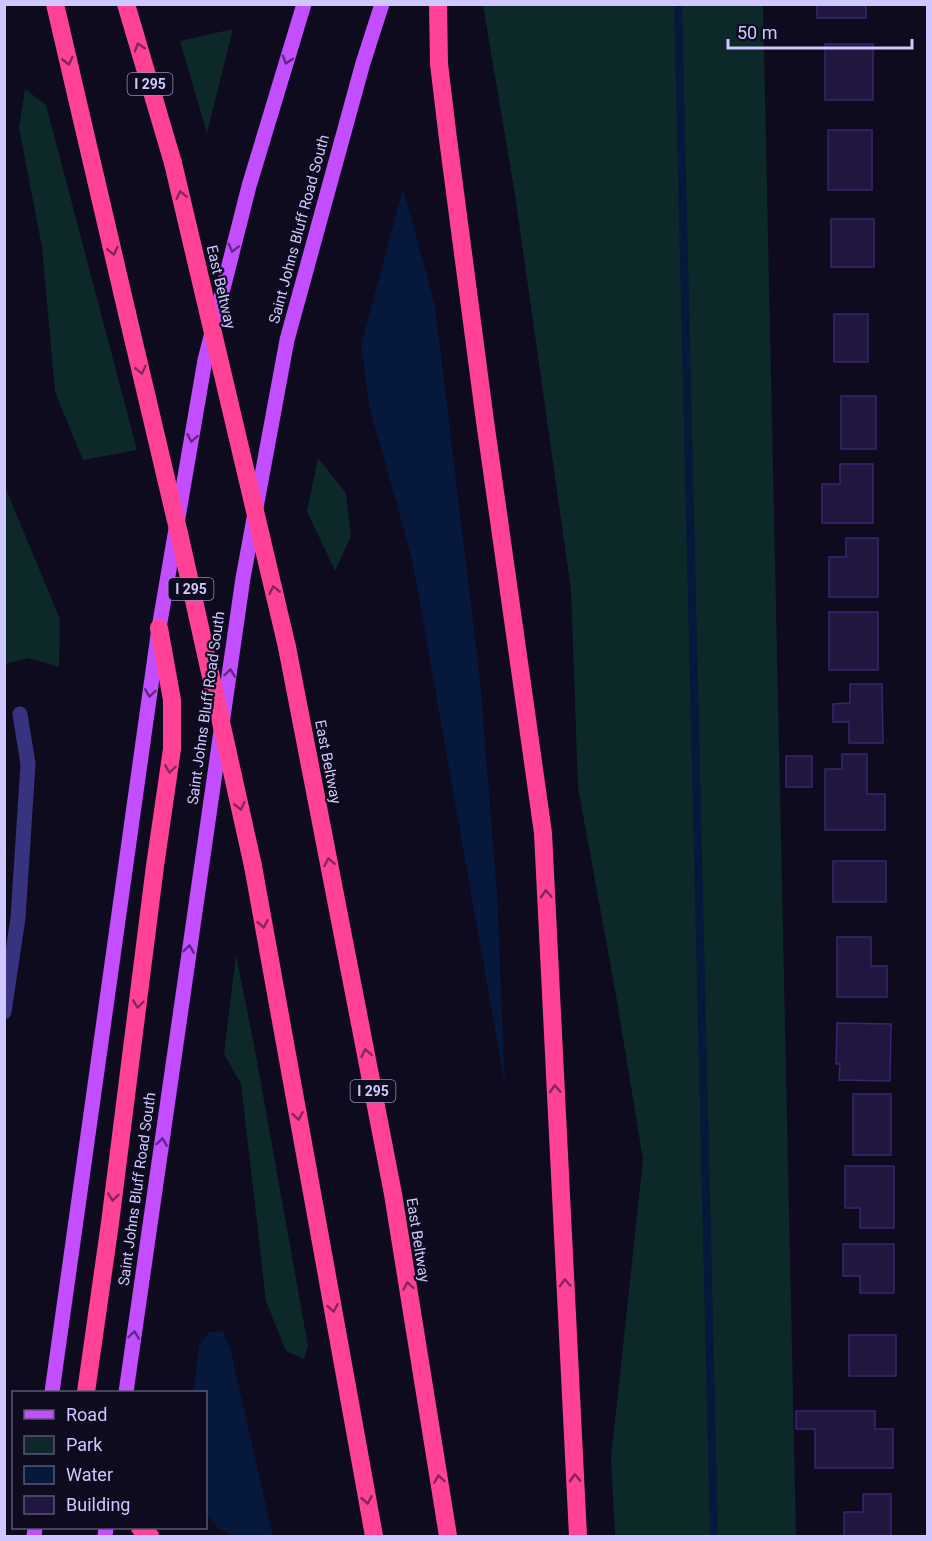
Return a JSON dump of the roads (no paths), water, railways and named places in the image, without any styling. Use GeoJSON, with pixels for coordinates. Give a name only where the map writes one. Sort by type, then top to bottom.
{"type":"FeatureCollection","features":[{"type":"Feature","properties":{"kind":"highway","name":"I 295"},"geometry":{"type":"LineString","coordinates":[[55,4],[186,565],[253,866],[374,1536]]}},
{"type":"Feature","properties":{"kind":"highway","name":"East Beltway"},"geometry":{"type":"LineString","coordinates":[[126,4],[173,163],[287,647],[393,1194],[448,1536]]}},
{"type":"Feature","properties":{"kind":"highway"},"geometry":{"type":"LineString","coordinates":[[438,4],[439,64],[448,139],[543,833],[578,1536]]}},
{"type":"Feature","properties":{"kind":"highway"},"geometry":{"type":"LineString","coordinates":[[86,1391],[172,749],[172,700],[159,628]]}},
{"type":"Feature","properties":{"kind":"main road"},"geometry":{"type":"LineString","coordinates":[[52,1391],[159,628],[205,360],[249,186],[304,4]]}},
{"type":"Feature","properties":{"kind":"main road","name":"Saint Johns Bluff Road South"},"geometry":{"type":"LineString","coordinates":[[126,1391],[243,578],[266,449],[287,340],[363,63],[382,4]]}},
{"type":"Feature","properties":{"kind":"lane"},"geometry":{"type":"LineString","coordinates":[[4,1012],[18,918],[28,765],[20,714]]}},
{"type":"Feature","properties":{"kind":"water"},"geometry":{"type":"Polygon","coordinates":[[[403,188],[435,306],[480,680],[497,893],[505,1086],[412,558],[370,409],[361,346],[403,188]]]}},
{"type":"Feature","properties":{"kind":"water"},"geometry":{"type":"Polygon","coordinates":[[[223,1331],[230,1348],[273,1536],[233,1536],[218,1528],[207,1516],[207,1391],[194,1391],[199,1346],[209,1332],[223,1331]]]}},
{"type":"Feature","properties":{"kind":"waterway"},"geometry":{"type":"LineString","coordinates":[[678,4],[714,1536]]}}]}
